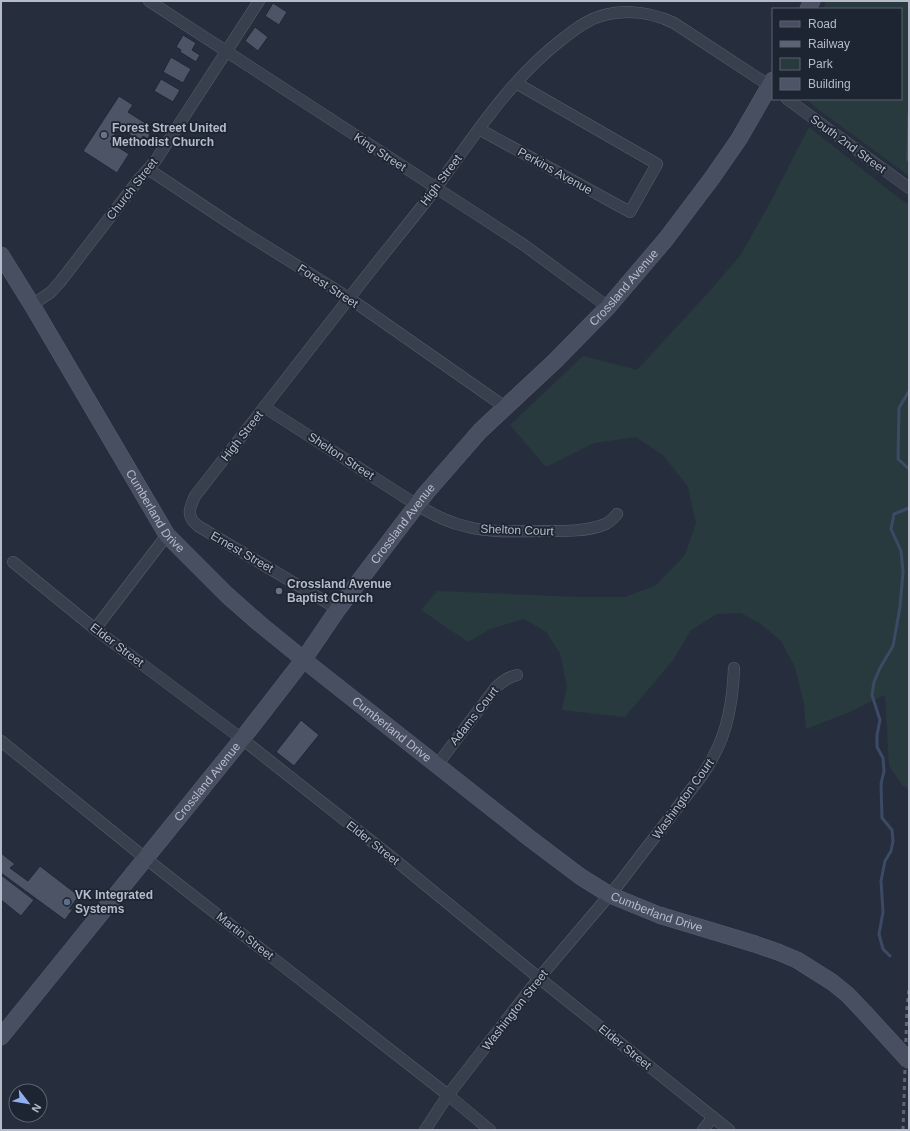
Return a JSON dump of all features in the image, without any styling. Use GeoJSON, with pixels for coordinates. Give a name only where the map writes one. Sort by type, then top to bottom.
{"type":"FeatureCollection","features":[{"type":"Feature","properties":{"kind":"main road","name":"Crossland Avenue"},"geometry":{"type":"LineString","coordinates":[[1,1037],[242,739],[304,659],[338,609],[426,493],[480,431],[555,361],[608,307],[666,239],[739,139],[772,85]]}},
{"type":"Feature","properties":{"kind":"main road","name":"Cumberland Drive"},"geometry":{"type":"LineString","coordinates":[[1,255],[167,535],[227,596],[437,765],[581,877],[610,895],[659,915],[755,944],[798,960],[832,982],[848,995],[909,1060]]}},
{"type":"Feature","properties":{"kind":"street","name":"King Street"},"geometry":{"type":"LineString","coordinates":[[149,1],[524,245],[608,307]]}},
{"type":"Feature","properties":{"kind":"street","name":"Church Street"},"geometry":{"type":"LineString","coordinates":[[32,305],[51,292],[60,282],[140,178],[156,160],[259,1]]}},
{"type":"Feature","properties":{"kind":"street","name":"High Street"},"geometry":{"type":"LineString","coordinates":[[190,517],[189,510],[195,496],[435,188],[479,129],[516,83],[538,60],[572,32],[586,22],[600,16],[613,13],[628,12],[654,15],[665,18],[674,23],[772,85]]}},
{"type":"Feature","properties":{"kind":"street","name":"Perkins Avenue"},"geometry":{"type":"LineString","coordinates":[[479,129],[630,212],[657,164],[516,83]]}},
{"type":"Feature","properties":{"kind":"street","name":"South 2nd Street"},"geometry":{"type":"LineString","coordinates":[[788,100],[909,188]]}},
{"type":"Feature","properties":{"kind":"street","name":"Forest Street"},"geometry":{"type":"LineString","coordinates":[[148,169],[240,230],[349,298],[505,407]]}},
{"type":"Feature","properties":{"kind":"street","name":"Shelton Street"},"geometry":{"type":"LineString","coordinates":[[264,407],[417,505]]}},
{"type":"Feature","properties":{"kind":"street","name":"Shelton Court"},"geometry":{"type":"LineString","coordinates":[[417,505],[443,520],[470,528],[516,532],[594,528],[612,520],[617,514]]}},
{"type":"Feature","properties":{"kind":"street","name":"Ernest Street"},"geometry":{"type":"LineString","coordinates":[[190,517],[193,522],[206,531],[338,609]]}},
{"type":"Feature","properties":{"kind":"street"},"geometry":{"type":"LineString","coordinates":[[95,629],[167,535]]}},
{"type":"Feature","properties":{"kind":"street","name":"Elder Street"},"geometry":{"type":"LineString","coordinates":[[13,562],[95,629],[242,739],[389,855],[539,978],[729,1130]]}},
{"type":"Feature","properties":{"kind":"street","name":"Washington Court"},"geometry":{"type":"LineString","coordinates":[[610,895],[689,793],[715,754],[723,735],[730,708],[734,668]]}},
{"type":"Feature","properties":{"kind":"street","name":"Adams Court"},"geometry":{"type":"LineString","coordinates":[[437,765],[496,687],[503,681],[517,675]]}},
{"type":"Feature","properties":{"kind":"street","name":"Martin Street"},"geometry":{"type":"LineString","coordinates":[[1,741],[145,858],[448,1095],[490,1130]]}},
{"type":"Feature","properties":{"kind":"street","name":"Washington Street"},"geometry":{"type":"LineString","coordinates":[[424,1130],[448,1095],[539,978],[610,895]]}},
{"type":"Feature","properties":{"kind":"street"},"geometry":{"type":"LineString","coordinates":[[703,1130],[713,1117]]}},
{"type":"Feature","properties":{"kind":"green space"},"geometry":{"type":"Polygon","coordinates":[[[826,1],[909,1],[909,176],[807,100],[902,100],[902,8],[823,8],[826,1]]]}},
{"type":"Feature","properties":{"kind":"green space"},"geometry":{"type":"Polygon","coordinates":[[[809,127],[909,205],[909,789],[903,786],[889,766],[885,695],[845,714],[806,729],[804,704],[795,667],[781,641],[761,624],[741,613],[717,614],[691,630],[673,660],[625,717],[562,710],[567,686],[560,653],[546,632],[524,619],[490,629],[468,642],[421,610],[437,591],[578,597],[625,597],[655,586],[685,555],[696,523],[688,487],[664,456],[636,437],[594,443],[546,467],[510,425],[583,356],[637,370],[740,256],[770,203],[809,127]]]}},
{"type":"Feature","properties":{"kind":"building"},"geometry":{"type":"Polygon","coordinates":[[[273,3],[287,12],[279,25],[265,16],[273,3]]]}},
{"type":"Feature","properties":{"kind":"building"},"geometry":{"type":"Polygon","coordinates":[[[255,27],[268,37],[258,51],[245,41],[255,27]]]}},
{"type":"Feature","properties":{"kind":"building"},"geometry":{"type":"Polygon","coordinates":[[[183,35],[196,43],[192,50],[200,55],[196,62],[180,52],[181,50],[176,47],[183,35]]]}},
{"type":"Feature","properties":{"kind":"building"},"geometry":{"type":"Polygon","coordinates":[[[171,57],[191,69],[183,83],[163,72],[171,57]]]}},
{"type":"Feature","properties":{"kind":"building"},"geometry":{"type":"Polygon","coordinates":[[[161,79],[180,90],[173,102],[154,91],[161,79]]]}},
{"type":"Feature","properties":{"kind":"building","name":"Forest Street United Methodist Church"},"geometry":{"type":"Polygon","coordinates":[[[119,96],[133,105],[128,112],[150,126],[147,132],[150,134],[148,139],[143,136],[140,141],[119,128],[110,142],[129,154],[117,173],[83,151],[119,96]]]}},
{"type":"Feature","properties":{"kind":"building"},"geometry":{"type":"Polygon","coordinates":[[[301,720],[319,735],[294,766],[276,752],[301,720]]]}},
{"type":"Feature","properties":{"kind":"building"},"geometry":{"type":"Polygon","coordinates":[[[1,853],[15,864],[10,868],[28,881],[40,866],[79,896],[69,909],[73,909],[65,920],[1,873],[1,853]]]}},
{"type":"Feature","properties":{"kind":"building"},"geometry":{"type":"Polygon","coordinates":[[[1,875],[34,900],[21,916],[1,900],[1,875]]]}},
{"type":"Feature","properties":{"kind":"waterway"},"geometry":{"type":"LineString","coordinates":[[908,160],[909,114]]}},
{"type":"Feature","properties":{"kind":"waterway"},"geometry":{"type":"LineString","coordinates":[[909,391],[899,408],[898,459],[909,469]]}},
{"type":"Feature","properties":{"kind":"waterway"},"geometry":{"type":"LineString","coordinates":[[890,956],[883,949],[879,934],[883,912],[881,881],[885,861],[891,851],[893,841],[892,830],[882,818],[881,784],[884,771],[883,758],[877,747],[877,735],[880,720],[872,695],[874,682],[880,668],[893,646],[900,607],[903,572],[901,551],[891,529],[894,514],[909,508]]}},
{"type":"Feature","properties":{"kind":"railway"},"geometry":{"type":"LineString","coordinates":[[903,1130],[907,1007],[909,990]]}},
{"type":"Feature","properties":{"kind":"place","name":"Forest Street United Methodist Church"},"geometry":{"type":"Point","coordinates":[104,135]}},
{"type":"Feature","properties":{"kind":"place","name":"Crossland Avenue Baptist Church"},"geometry":{"type":"Point","coordinates":[279,591]}},
{"type":"Feature","properties":{"kind":"place","name":"VK Integrated Systems"},"geometry":{"type":"Point","coordinates":[67,902]}}]}
